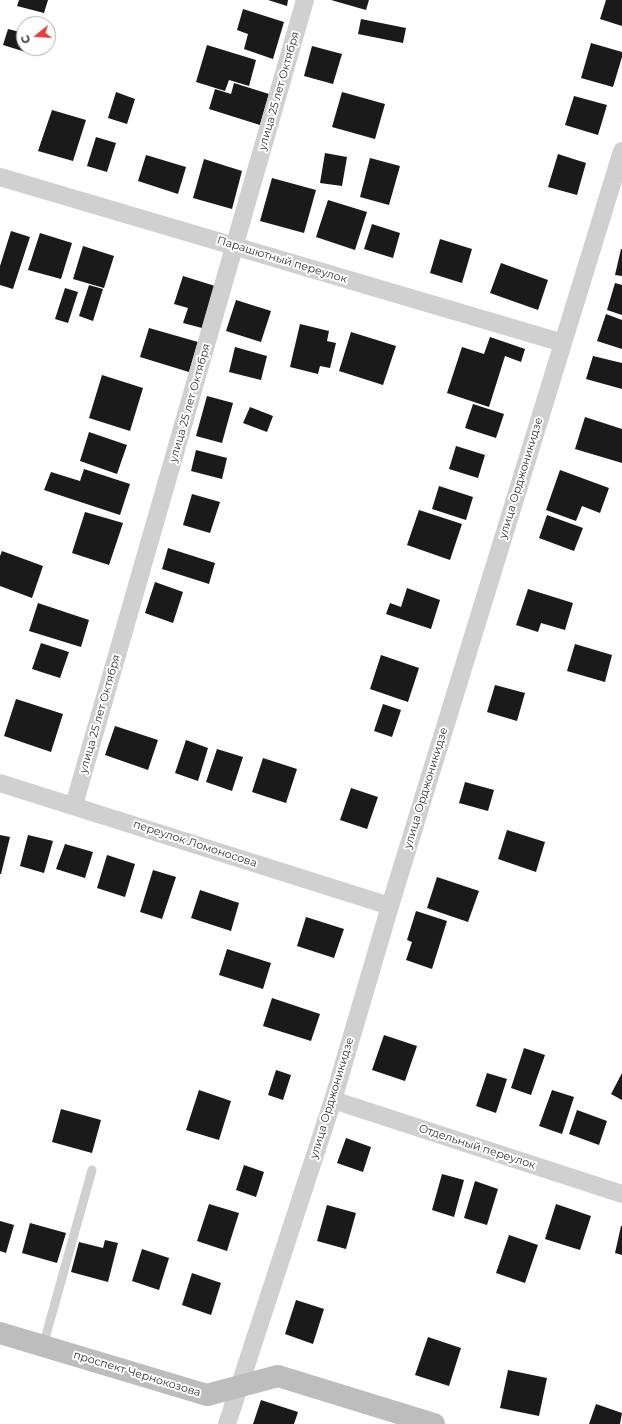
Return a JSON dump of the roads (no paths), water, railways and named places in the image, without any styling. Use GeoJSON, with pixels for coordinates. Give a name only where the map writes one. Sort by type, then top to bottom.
{"type":"FeatureCollection","features":[{"type":"Feature","properties":{"kind":"street","name":"улица 25 лет Октября"},"geometry":{"type":"LineString","coordinates":[[74,806],[305,0]]}},
{"type":"Feature","properties":{"kind":"street","name":"улица Орджоникидзе"},"geometry":{"type":"LineString","coordinates":[[227,1424],[333,1100],[390,906],[622,151]]}},
{"type":"Feature","properties":{"kind":"street","name":"Парашютный переулок"},"geometry":{"type":"LineString","coordinates":[[0,177],[563,343]]}},
{"type":"Feature","properties":{"kind":"street","name":"переулок Ломоносова"},"geometry":{"type":"LineString","coordinates":[[0,783],[390,906]]}},
{"type":"Feature","properties":{"kind":"street","name":"Отдельный переулок"},"geometry":{"type":"LineString","coordinates":[[333,1100],[622,1194]]}},
{"type":"Feature","properties":{"kind":"street","name":"проспект Чернокозова"},"geometry":{"type":"LineString","coordinates":[[0,1333],[207,1395],[278,1376],[434,1424]]}},
{"type":"Feature","properties":{"kind":"lane"},"geometry":{"type":"LineString","coordinates":[[43,1346],[92,1170]]}}]}
